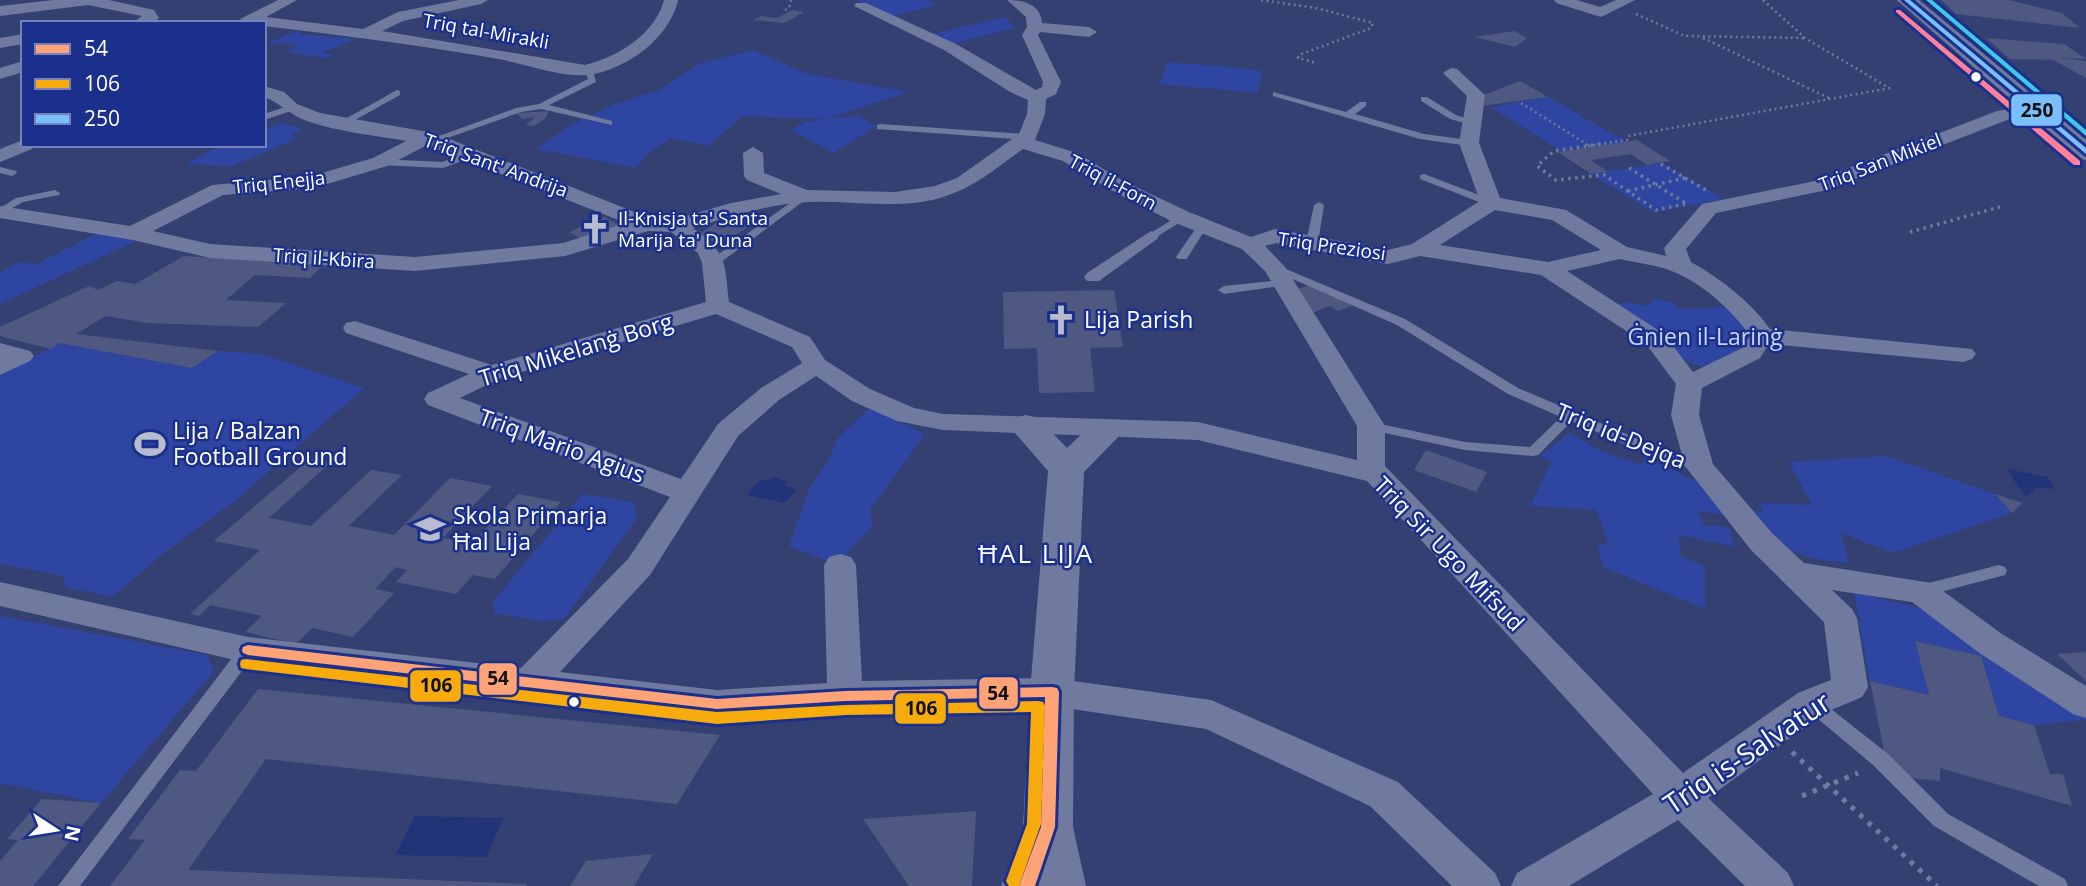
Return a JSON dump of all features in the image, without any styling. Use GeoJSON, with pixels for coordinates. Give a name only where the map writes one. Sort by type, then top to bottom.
{"type":"FeatureCollection","features":[{"type":"Feature","properties":{"kind":"highway"},"geometry":{"type":"LineString","coordinates":[[1907,0],[2086,152]]}},
{"type":"Feature","properties":{"kind":"highway"},"geometry":{"type":"LineString","coordinates":[[1925,0],[2086,136]]}},
{"type":"Feature","properties":{"kind":"street"},"geometry":{"type":"LineString","coordinates":[[0,11],[89,0],[149,13],[151,18],[144,21]]}},
{"type":"Feature","properties":{"kind":"street"},"geometry":{"type":"LineString","coordinates":[[365,34],[398,17],[481,0]]}},
{"type":"Feature","properties":{"kind":"street"},"geometry":{"type":"LineString","coordinates":[[589,71],[632,49],[659,30],[671,12],[671,0]]}},
{"type":"Feature","properties":{"kind":"street"},"geometry":{"type":"LineString","coordinates":[[1014,0],[1034,15],[1035,27],[1030,34],[1052,82],[1050,90],[1037,97]]}},
{"type":"Feature","properties":{"kind":"street"},"geometry":{"type":"LineString","coordinates":[[1561,0],[1601,12],[1628,6]]}},
{"type":"Feature","properties":{"kind":"street"},"geometry":{"type":"LineString","coordinates":[[245,21],[290,1],[293,25]]}},
{"type":"Feature","properties":{"kind":"street"},"geometry":{"type":"LineString","coordinates":[[861,6],[950,47],[1016,88],[1037,97]]}},
{"type":"Feature","properties":{"kind":"street","name":"Triq tal-Mirakli"},"geometry":{"type":"LineString","coordinates":[[266,23],[454,45],[589,71]]}},
{"type":"Feature","properties":{"kind":"street"},"geometry":{"type":"LineString","coordinates":[[1035,27],[1089,32]]}},
{"type":"Feature","properties":{"kind":"street"},"geometry":{"type":"LineString","coordinates":[[0,43],[21,39]]}},
{"type":"Feature","properties":{"kind":"street"},"geometry":{"type":"LineString","coordinates":[[0,74],[21,67]]}},
{"type":"Feature","properties":{"kind":"street"},"geometry":{"type":"LineString","coordinates":[[1451,73],[1476,95],[1469,143],[1491,203],[1558,215],[1620,252],[1681,266],[1704,279],[1748,316],[1762,336],[1963,354]]}},
{"type":"Feature","properties":{"kind":"street","name":"Triq Sant' Andrija"},"geometry":{"type":"LineString","coordinates":[[266,93],[278,96],[291,108],[315,118],[430,139],[648,224]]}},
{"type":"Feature","properties":{"kind":"street"},"geometry":{"type":"LineString","coordinates":[[648,224],[677,226],[731,209],[858,187],[896,198],[939,192],[964,182],[1025,140],[1036,114],[1037,97]]}},
{"type":"Feature","properties":{"kind":"street","name":"Triq San Mikiel"},"geometry":{"type":"LineString","coordinates":[[1681,266],[1675,248],[1709,208],[1820,186],[2003,115],[2037,110]]}},
{"type":"Feature","properties":{"kind":"street","name":"Triq Enejja"},"geometry":{"type":"LineString","coordinates":[[133,233],[219,189],[314,182],[380,162],[430,139]]}},
{"type":"Feature","properties":{"kind":"street","name":"Triq il-Forn"},"geometry":{"type":"LineString","coordinates":[[1025,140],[1070,157],[1118,186],[1181,218],[1250,244],[1279,275],[1371,426]]}},
{"type":"Feature","properties":{"kind":"street"},"geometry":{"type":"LineString","coordinates":[[0,156],[21,147]]}},
{"type":"Feature","properties":{"kind":"street"},"geometry":{"type":"LineString","coordinates":[[752,153],[754,176],[804,196]]}},
{"type":"Feature","properties":{"kind":"street"},"geometry":{"type":"LineString","coordinates":[[731,209],[738,199],[769,181]]}},
{"type":"Feature","properties":{"kind":"street","name":"Triq Preziosi"},"geometry":{"type":"LineString","coordinates":[[1250,244],[1275,236],[1388,257],[1420,249],[1491,203]]}},
{"type":"Feature","properties":{"kind":"street","name":"Triq il-Kbira"},"geometry":{"type":"LineString","coordinates":[[0,212],[133,233],[210,251],[415,264],[565,249],[648,224]]}},
{"type":"Feature","properties":{"kind":"street"},"geometry":{"type":"LineString","coordinates":[[677,226],[708,250],[713,262],[718,306],[802,342],[816,365],[861,395],[907,415],[943,422],[1026,426],[1066,468]]}},
{"type":"Feature","properties":{"kind":"street"},"geometry":{"type":"LineString","coordinates":[[1093,277],[1151,236]]}},
{"type":"Feature","properties":{"kind":"street"},"geometry":{"type":"LineString","coordinates":[[1420,249],[1548,270],[1620,252]]}},
{"type":"Feature","properties":{"kind":"street"},"geometry":{"type":"LineString","coordinates":[[1548,270],[1655,339],[1689,384],[1685,415],[1699,466]]}},
{"type":"Feature","properties":{"kind":"street","name":"Triq Mikelanġ Borg"},"geometry":{"type":"LineString","coordinates":[[437,399],[492,373],[718,306]]}},
{"type":"Feature","properties":{"kind":"street"},"geometry":{"type":"LineString","coordinates":[[355,328],[492,373]]}},
{"type":"Feature","properties":{"kind":"street"},"geometry":{"type":"LineString","coordinates":[[1689,384],[1751,353],[1762,336]]}},
{"type":"Feature","properties":{"kind":"street"},"geometry":{"type":"LineString","coordinates":[[0,351],[21,356],[0,367]]}},
{"type":"Feature","properties":{"kind":"street"},"geometry":{"type":"LineString","coordinates":[[529,682],[639,567],[728,430],[770,394],[816,365]]}},
{"type":"Feature","properties":{"kind":"street","name":"Triq Mario Agius"},"geometry":{"type":"LineString","coordinates":[[437,399],[686,492]]}},
{"type":"Feature","properties":{"kind":"street","name":"Triq Sir Ugo Mifsud"},"geometry":{"type":"LineString","coordinates":[[1026,426],[1198,431],[1377,474],[1679,795],[1773,886]]}},
{"type":"Feature","properties":{"kind":"street"},"geometry":{"type":"LineString","coordinates":[[1371,426],[1371,468],[1377,474]]}},
{"type":"Feature","properties":{"kind":"street"},"geometry":{"type":"LineString","coordinates":[[1060,886],[1048,827],[1052,692],[1066,468],[1110,429]]}},
{"type":"Feature","properties":{"kind":"street","name":"Triq id-Dejqa"},"geometry":{"type":"LineString","coordinates":[[1699,466],[1762,542],[1797,574]]}},
{"type":"Feature","properties":{"kind":"street"},"geometry":{"type":"LineString","coordinates":[[840,565],[845,696]]}},
{"type":"Feature","properties":{"kind":"street"},"geometry":{"type":"LineString","coordinates":[[1797,574],[1921,591],[1990,643],[2086,704]]}},
{"type":"Feature","properties":{"kind":"street","name":"Triq is-Salvatur"},"geometry":{"type":"LineString","coordinates":[[1532,886],[1647,820],[1811,703],[1850,687],[1840,618],[1797,574]]}},
{"type":"Feature","properties":{"kind":"street"},"geometry":{"type":"LineString","coordinates":[[0,594],[248,650],[716,704],[845,696],[1052,692],[1211,715],[1384,794],[1480,886]]}},
{"type":"Feature","properties":{"kind":"street"},"geometry":{"type":"LineString","coordinates":[[1027,886],[1048,827]]}},
{"type":"Feature","properties":{"kind":"lane"},"geometry":{"type":"LineString","coordinates":[[430,139],[519,110],[541,106],[593,80],[589,71]]}},
{"type":"Feature","properties":{"kind":"lane"},"geometry":{"type":"LineString","coordinates":[[343,123],[397,93]]}},
{"type":"Feature","properties":{"kind":"lane"},"geometry":{"type":"LineString","coordinates":[[1276,94],[1423,137],[1469,143]]}},
{"type":"Feature","properties":{"kind":"lane"},"geometry":{"type":"LineString","coordinates":[[1424,99],[1453,117],[1472,122]]}},
{"type":"Feature","properties":{"kind":"lane"},"geometry":{"type":"LineString","coordinates":[[1346,116],[1363,104]]}},
{"type":"Feature","properties":{"kind":"lane"},"geometry":{"type":"LineString","coordinates":[[541,106],[609,123]]}},
{"type":"Feature","properties":{"kind":"lane"},"geometry":{"type":"LineString","coordinates":[[266,116],[291,108]]}},
{"type":"Feature","properties":{"kind":"lane"},"geometry":{"type":"LineString","coordinates":[[880,127],[1025,140]]}},
{"type":"Feature","properties":{"kind":"lane"},"geometry":{"type":"LineString","coordinates":[[380,162],[443,165],[470,155]]}},
{"type":"Feature","properties":{"kind":"lane"},"geometry":{"type":"LineString","coordinates":[[0,170],[12,173]]}},
{"type":"Feature","properties":{"kind":"lane"},"geometry":{"type":"LineString","coordinates":[[1424,177],[1491,203]]}},
{"type":"Feature","properties":{"kind":"lane"},"geometry":{"type":"LineString","coordinates":[[0,212],[20,200],[55,193]]}},
{"type":"Feature","properties":{"kind":"lane"},"geometry":{"type":"LineString","coordinates":[[713,262],[804,196]]}},
{"type":"Feature","properties":{"kind":"lane"},"geometry":{"type":"LineString","coordinates":[[1312,243],[1319,205]]}},
{"type":"Feature","properties":{"kind":"lane"},"geometry":{"type":"LineString","coordinates":[[1151,236],[1181,218]]}},
{"type":"Feature","properties":{"kind":"lane"},"geometry":{"type":"LineString","coordinates":[[1182,257],[1203,225]]}},
{"type":"Feature","properties":{"kind":"lane"},"geometry":{"type":"LineString","coordinates":[[1224,290],[1279,275]]}},
{"type":"Feature","properties":{"kind":"lane","name":"Triq id-Dejqa"},"geometry":{"type":"LineString","coordinates":[[1279,275],[1401,322],[1513,391],[1647,449],[1699,466]]}},
{"type":"Feature","properties":{"kind":"lane"},"geometry":{"type":"LineString","coordinates":[[1371,426],[1465,446],[1533,452],[1570,416]]}},
{"type":"Feature","properties":{"kind":"lane"},"geometry":{"type":"LineString","coordinates":[[1921,591],[1998,571]]}},
{"type":"Feature","properties":{"kind":"lane"},"geometry":{"type":"LineString","coordinates":[[68,886],[248,650]]}},
{"type":"Feature","properties":{"kind":"lane"},"geometry":{"type":"LineString","coordinates":[[1811,703],[1880,759],[1941,820],[2059,886]]}},
{"type":"Feature","properties":{"kind":"path"},"geometry":{"type":"LineString","coordinates":[[785,10],[789,8],[791,0]]}},
{"type":"Feature","properties":{"kind":"path"},"geometry":{"type":"LineString","coordinates":[[1261,0],[1316,8],[1373,23],[1371,28],[1299,55],[1298,58],[1317,63]]}},
{"type":"Feature","properties":{"kind":"path"},"geometry":{"type":"LineString","coordinates":[[1697,202],[1656,210],[1604,175],[1556,180],[1537,166],[1554,151],[1627,140],[1628,136],[1890,88],[1805,38],[1763,0]]}},
{"type":"Feature","properties":{"kind":"path"},"geometry":{"type":"LineString","coordinates":[[1628,6],[1670,33],[1805,38]]}},
{"type":"Feature","properties":{"kind":"path"},"geometry":{"type":"LineString","coordinates":[[1699,36],[1831,99]]}},
{"type":"Feature","properties":{"kind":"path"},"geometry":{"type":"LineString","coordinates":[[1521,103],[1590,146]]}},
{"type":"Feature","properties":{"kind":"path"},"geometry":{"type":"LineString","coordinates":[[1661,164],[1707,191]]}},
{"type":"Feature","properties":{"kind":"path"},"geometry":{"type":"LineString","coordinates":[[1629,168],[1687,204]]}},
{"type":"Feature","properties":{"kind":"path"},"geometry":{"type":"LineString","coordinates":[[1628,191],[1685,178]]}},
{"type":"Feature","properties":{"kind":"path"},"geometry":{"type":"LineString","coordinates":[[1910,232],[2003,206]]}},
{"type":"Feature","properties":{"kind":"path"},"geometry":{"type":"LineString","coordinates":[[1792,752],[1937,886]]}},
{"type":"Feature","properties":{"kind":"path"},"geometry":{"type":"LineString","coordinates":[[1802,796],[1858,773]]}},
{"type":"Feature","properties":{"kind":"green space"},"geometry":{"type":"Polygon","coordinates":[[[858,0],[927,0],[936,5],[889,17],[858,0]]]}},
{"type":"Feature","properties":{"kind":"green space"},"geometry":{"type":"Polygon","coordinates":[[[1005,17],[1015,28],[951,44],[929,35],[1005,17]]]}},
{"type":"Feature","properties":{"kind":"green space"},"geometry":{"type":"Polygon","coordinates":[[[297,31],[301,32],[299,34],[356,39],[323,52],[333,55],[326,58],[286,52],[298,45],[267,43],[297,31]]]}},
{"type":"Feature","properties":{"kind":"green space"},"geometry":{"type":"Polygon","coordinates":[[[753,50],[807,74],[909,92],[828,118],[859,116],[876,126],[834,153],[791,130],[806,122],[826,119],[743,116],[708,146],[671,138],[648,153],[636,168],[537,149],[569,126],[617,103],[661,89],[700,63],[753,50]]]}},
{"type":"Feature","properties":{"kind":"green space"},"geometry":{"type":"Polygon","coordinates":[[[1168,62],[1262,70],[1258,93],[1159,84],[1168,62]]]}},
{"type":"Feature","properties":{"kind":"green space"},"geometry":{"type":"Polygon","coordinates":[[[1548,97],[1627,142],[1561,151],[1491,107],[1548,97]]]}},
{"type":"Feature","properties":{"kind":"green space"},"geometry":{"type":"Polygon","coordinates":[[[282,123],[304,129],[291,135],[298,138],[232,166],[186,164],[217,147],[266,147],[266,128],[282,123]]]}},
{"type":"Feature","properties":{"kind":"green space"},"geometry":{"type":"Polygon","coordinates":[[[1663,163],[1724,199],[1653,212],[1591,174],[1663,163]]]}},
{"type":"Feature","properties":{"kind":"green space"},"geometry":{"type":"Polygon","coordinates":[[[104,230],[140,239],[0,304],[0,272],[20,262],[37,264],[104,230]]]}},
{"type":"Feature","properties":{"kind":"green space","name":"Ġnien il-Larinġ"},"geometry":{"type":"Polygon","coordinates":[[[1653,299],[1673,302],[1678,309],[1733,307],[1746,329],[1735,353],[1706,369],[1679,357],[1611,307],[1626,302],[1649,306],[1653,299]]]}},
{"type":"Feature","properties":{"kind":"green space","name":"Lija / Balzan Football Ground"},"geometry":{"type":"Polygon","coordinates":[[[59,343],[192,368],[218,351],[261,354],[364,388],[236,500],[163,554],[112,597],[65,587],[63,576],[0,564],[0,376],[59,343]]]}},
{"type":"Feature","properties":{"kind":"green space"},"geometry":{"type":"Polygon","coordinates":[[[869,408],[925,434],[870,510],[873,525],[842,559],[825,560],[789,546],[810,486],[828,461],[838,438],[869,408]]]}},
{"type":"Feature","properties":{"kind":"green space"},"geometry":{"type":"Polygon","coordinates":[[[1570,433],[1599,450],[1642,465],[1645,458],[1696,481],[1725,515],[1697,511],[1704,525],[1728,527],[1735,547],[1679,535],[1680,556],[1705,566],[1705,609],[1603,567],[1597,544],[1609,545],[1596,510],[1530,506],[1552,461],[1539,456],[1570,433]]]}},
{"type":"Feature","properties":{"kind":"green space"},"geometry":{"type":"Polygon","coordinates":[[[1886,456],[1995,494],[2012,513],[1893,553],[1841,533],[1849,563],[1814,558],[1790,549],[1769,534],[1744,510],[1763,512],[1758,503],[1812,505],[1789,462],[1886,456]]]}},
{"type":"Feature","properties":{"kind":"green space"},"geometry":{"type":"Polygon","coordinates":[[[582,494],[634,502],[637,518],[564,619],[540,621],[495,613],[493,602],[582,494]]]}},
{"type":"Feature","properties":{"kind":"green space"},"geometry":{"type":"Polygon","coordinates":[[[1854,592],[1983,624],[2086,711],[2086,720],[2034,725],[1999,716],[1981,656],[1916,641],[1929,695],[1870,681],[1854,592]]]}},
{"type":"Feature","properties":{"kind":"green space"},"geometry":{"type":"Polygon","coordinates":[[[0,616],[207,655],[214,671],[101,803],[0,783],[0,616]]]}},
{"type":"Feature","properties":{"kind":"shaded area"},"geometry":{"type":"Polygon","coordinates":[[[2006,469],[2048,477],[2055,489],[2037,487],[2026,497],[2006,469]]]}},
{"type":"Feature","properties":{"kind":"shaded area"},"geometry":{"type":"Polygon","coordinates":[[[774,477],[786,481],[784,485],[797,490],[784,503],[747,495],[761,479],[768,481],[774,477]]]}},
{"type":"Feature","properties":{"kind":"shaded area"},"geometry":{"type":"Polygon","coordinates":[[[415,816],[504,818],[486,857],[395,855],[415,816]]]}},
{"type":"Feature","properties":{"kind":"building"},"geometry":{"type":"Polygon","coordinates":[[[1941,0],[2009,0],[2062,13],[2080,28],[1956,14],[1941,0]]]}},
{"type":"Feature","properties":{"kind":"building"},"geometry":{"type":"Polygon","coordinates":[[[792,10],[804,12],[784,23],[753,20],[761,16],[777,18],[792,10]]]}},
{"type":"Feature","properties":{"kind":"building"},"geometry":{"type":"Polygon","coordinates":[[[1514,31],[1527,38],[1515,47],[1475,37],[1514,31]]]}},
{"type":"Feature","properties":{"kind":"building"},"geometry":{"type":"Polygon","coordinates":[[[1986,38],[2064,44],[2086,59],[2063,58],[2086,61],[2086,78],[2053,60],[2010,59],[1986,38]]]}},
{"type":"Feature","properties":{"kind":"building"},"geometry":{"type":"Polygon","coordinates":[[[1520,81],[1548,97],[1481,106],[1481,96],[1520,81]]]}},
{"type":"Feature","properties":{"kind":"building"},"geometry":{"type":"Polygon","coordinates":[[[548,111],[546,118],[534,126],[526,125],[535,117],[522,119],[517,113],[548,111]]]}},
{"type":"Feature","properties":{"kind":"building"},"geometry":{"type":"Polygon","coordinates":[[[1637,140],[1670,161],[1647,165],[1631,154],[1591,160],[1608,172],[1591,174],[1558,152],[1637,140]]]}},
{"type":"Feature","properties":{"kind":"building"},"geometry":{"type":"Polygon","coordinates":[[[733,212],[759,219],[723,244],[696,236],[733,212]]]}},
{"type":"Feature","properties":{"kind":"building","name":"Il-Knisja ta' Santa Marija ta' Duna"},"geometry":{"type":"Polygon","coordinates":[[[605,217],[621,226],[585,241],[569,232],[605,217]]]}},
{"type":"Feature","properties":{"kind":"building"},"geometry":{"type":"Polygon","coordinates":[[[184,256],[324,265],[310,278],[255,275],[226,300],[286,303],[258,327],[147,323],[106,316],[76,334],[218,351],[192,368],[59,343],[51,349],[0,336],[0,327],[89,286],[98,290],[117,281],[135,284],[184,256]]]}},
{"type":"Feature","properties":{"kind":"building"},"geometry":{"type":"Polygon","coordinates":[[[1310,285],[1354,305],[1338,311],[1330,306],[1312,313],[1295,290],[1310,285]]]}},
{"type":"Feature","properties":{"kind":"building","name":"Lija Parish"},"geometry":{"type":"Polygon","coordinates":[[[1114,290],[1123,347],[1090,348],[1095,392],[1039,393],[1037,348],[1004,349],[1003,292],[1114,290]]]}},
{"type":"Feature","properties":{"kind":"building"},"geometry":{"type":"Polygon","coordinates":[[[1426,450],[1487,472],[1476,492],[1414,470],[1426,450]]]}},
{"type":"Feature","properties":{"kind":"building"},"geometry":{"type":"Polygon","coordinates":[[[310,459],[331,462],[269,518],[311,526],[371,470],[402,475],[349,526],[394,535],[450,478],[492,486],[443,538],[473,543],[518,494],[561,502],[495,579],[473,575],[456,594],[396,582],[407,570],[396,567],[375,589],[394,593],[353,637],[312,628],[296,644],[245,632],[262,616],[210,605],[199,616],[190,614],[260,550],[214,541],[310,459]]]}},
{"type":"Feature","properties":{"kind":"building"},"geometry":{"type":"Polygon","coordinates":[[[1995,494],[2023,503],[2012,513],[1995,494]]]}},
{"type":"Feature","properties":{"kind":"building"},"geometry":{"type":"Polygon","coordinates":[[[1915,641],[1981,656],[1999,716],[2034,725],[2050,774],[2063,774],[2072,806],[1940,768],[1940,781],[1908,778],[1885,756],[1870,681],[1929,695],[1915,641]]]}},
{"type":"Feature","properties":{"kind":"building"},"geometry":{"type":"Polygon","coordinates":[[[2086,652],[2086,681],[2057,654],[2086,652]]]}},
{"type":"Feature","properties":{"kind":"building"},"geometry":{"type":"Polygon","coordinates":[[[258,689],[720,735],[677,804],[266,759],[188,870],[526,886],[110,886],[145,840],[128,839],[180,770],[196,771],[258,689]]]}},
{"type":"Feature","properties":{"kind":"building"},"geometry":{"type":"Polygon","coordinates":[[[42,799],[101,803],[33,886],[0,886],[0,861],[18,840],[7,839],[42,799]]]}},
{"type":"Feature","properties":{"kind":"building"},"geometry":{"type":"Polygon","coordinates":[[[976,811],[972,886],[909,886],[863,819],[976,811]]]}},
{"type":"Feature","properties":{"kind":"building"},"geometry":{"type":"Polygon","coordinates":[[[653,854],[634,886],[570,886],[586,861],[653,854]]]}},
{"type":"Feature","properties":{"kind":"transit line","name":"250"},"geometry":{"type":"LineString","coordinates":[[1907,0],[2086,152]]}},
{"type":"Feature","properties":{"kind":"transit line"},"geometry":{"type":"LineString","coordinates":[[1929,0],[2086,134]]}},
{"type":"Feature","properties":{"kind":"transit line"},"geometry":{"type":"LineString","coordinates":[[1898,11],[2077,163]]}},
{"type":"Feature","properties":{"kind":"transit line","name":"54"},"geometry":{"type":"LineString","coordinates":[[248,650],[717,704],[845,696],[1052,692],[1048,827],[1027,886]]}},
{"type":"Feature","properties":{"kind":"transit line","name":"106"},"geometry":{"type":"LineString","coordinates":[[246,664],[717,718],[846,710],[1038,706],[1034,824],[1014,881]]}},
{"type":"Feature","properties":{"kind":"place","name":"Il-Knisja ta' Santa Marija ta' Duna"},"geometry":{"type":"Point","coordinates":[595,229]}},
{"type":"Feature","properties":{"kind":"place","name":"Lija Parish"},"geometry":{"type":"Point","coordinates":[1061,320]}},
{"type":"Feature","properties":{"kind":"place","name":"Lija / Balzan Football Ground"},"geometry":{"type":"Point","coordinates":[150,444]}},
{"type":"Feature","properties":{"kind":"place","name":"Skola Primarja Ħal Lija"},"geometry":{"type":"Point","coordinates":[430,529]}},
{"type":"Feature","properties":{"kind":"district","name":"ĦAL LIJA"},"geometry":{"type":"Point","coordinates":[1036,554]}}]}
